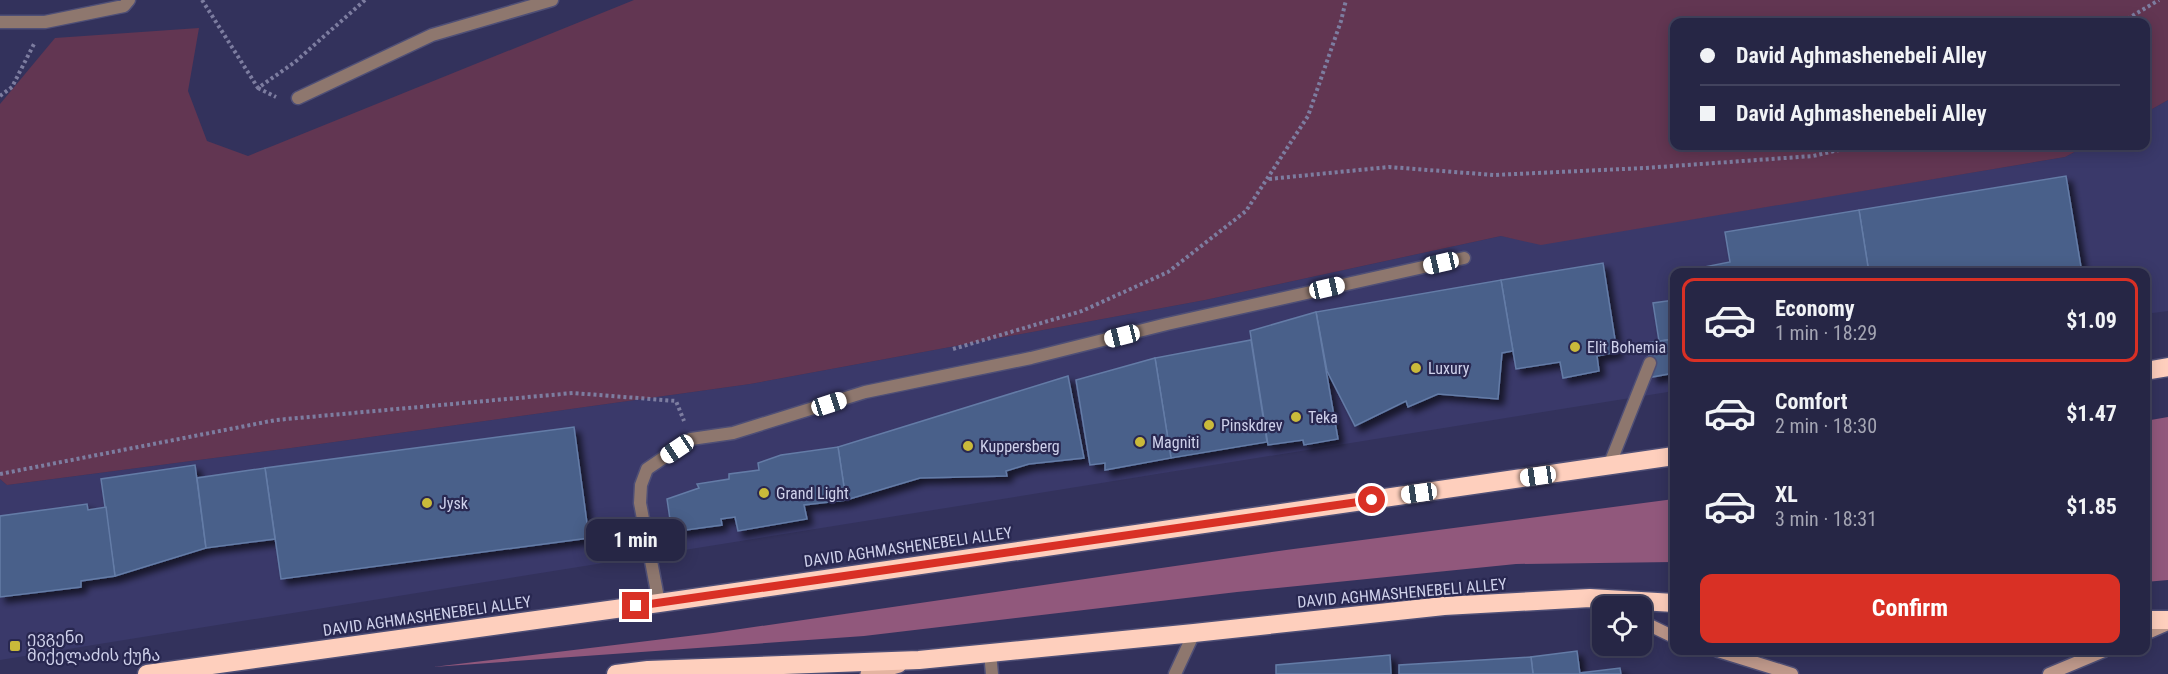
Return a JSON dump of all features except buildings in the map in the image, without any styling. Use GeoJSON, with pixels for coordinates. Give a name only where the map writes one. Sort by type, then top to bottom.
{"type":"FeatureCollection","features":[{"type":"Feature","properties":{"kind":"highway"},"geometry":{"type":"LineString","coordinates":[[2150,370],[2168,367]]}},
{"type":"Feature","properties":{"kind":"highway","name":"DAVID AGHMASHENEBELI ALLEY"},"geometry":{"type":"LineString","coordinates":[[147,674],[660,603],[1670,457]]}},
{"type":"Feature","properties":{"kind":"highway","name":"DAVID AGHMASHENEBELI ALLEY"},"geometry":{"type":"LineString","coordinates":[[616,674],[648,670],[919,660],[1444,606],[1590,598],[1670,603]]}},
{"type":"Feature","properties":{"kind":"highway"},"geometry":{"type":"LineString","coordinates":[[2150,620],[2168,622]]}},
{"type":"Feature","properties":{"kind":"main road","name":"DAVID AGHMASHENEBELI ALLEY"},"geometry":{"type":"LineString","coordinates":[[868,674],[919,660]]}},
{"type":"Feature","properties":{"kind":"street"},"geometry":{"type":"LineString","coordinates":[[2150,631],[2168,622]]}},
{"type":"Feature","properties":{"kind":"street"},"geometry":{"type":"LineString","coordinates":[[1652,626],[1670,635]]}},
{"type":"Feature","properties":{"kind":"street"},"geometry":{"type":"LineString","coordinates":[[1731,655],[1792,674]]}},
{"type":"Feature","properties":{"kind":"street"},"geometry":{"type":"LineString","coordinates":[[2049,674],[2068,671],[2097,655]]}},
{"type":"Feature","properties":{"kind":"lane"},"geometry":{"type":"LineString","coordinates":[[298,98],[432,35],[552,0]]}},
{"type":"Feature","properties":{"kind":"lane"},"geometry":{"type":"LineString","coordinates":[[0,22],[45,22],[129,2]]}},
{"type":"Feature","properties":{"kind":"lane"},"geometry":{"type":"LineString","coordinates":[[660,603],[640,503],[641,486],[647,469],[691,439],[733,433],[865,392],[1031,358],[1167,324],[1464,258]]}},
{"type":"Feature","properties":{"kind":"lane"},"geometry":{"type":"LineString","coordinates":[[1609,466],[1650,363]]}},
{"type":"Feature","properties":{"kind":"lane"},"geometry":{"type":"LineString","coordinates":[[1175,674],[1194,633]]}},
{"type":"Feature","properties":{"kind":"lane"},"geometry":{"type":"LineString","coordinates":[[990,653],[992,674]]}},
{"type":"Feature","properties":{"kind":"path"},"geometry":{"type":"LineString","coordinates":[[202,0],[258,88],[295,62],[365,0]]}},
{"type":"Feature","properties":{"kind":"path"},"geometry":{"type":"LineString","coordinates":[[947,350],[1082,311],[1168,272],[1246,212],[1308,116],[1346,0]]}},
{"type":"Feature","properties":{"kind":"path"},"geometry":{"type":"LineString","coordinates":[[2129,18],[2159,0]]}},
{"type":"Feature","properties":{"kind":"path"},"geometry":{"type":"LineString","coordinates":[[0,96],[12,87],[45,22]]}},
{"type":"Feature","properties":{"kind":"path"},"geometry":{"type":"LineString","coordinates":[[1268,179],[1389,167],[1494,175],[1645,168],[1813,156],[1839,150]]}},
{"type":"Feature","properties":{"kind":"path"},"geometry":{"type":"LineString","coordinates":[[0,474],[276,420],[573,393],[676,401],[691,439]]}},
{"type":"Feature","properties":{"kind":"shaded area"},"geometry":{"type":"Polygon","coordinates":[[[634,0],[2168,0],[2168,100],[2150,110],[2150,18],[1670,18],[1670,150],[2078,150],[2065,157],[1541,245],[1501,236],[1205,300],[750,384],[7,485],[0,479],[0,104],[55,38],[199,28],[188,91],[207,141],[248,156],[634,0]]]}},
{"type":"Feature","properties":{"kind":"shaded area"},"geometry":{"type":"Polygon","coordinates":[[[2168,100],[2168,311],[2150,313],[2150,268],[1670,268],[1670,392],[0,660],[0,479],[7,485],[750,384],[1205,300],[1501,236],[1542,244],[2065,157],[2078,150],[2150,150],[2150,110],[2168,100]]]}},
{"type":"Feature","properties":{"kind":"shaded area"},"geometry":{"type":"Polygon","coordinates":[[[2168,417],[2168,580],[2150,582],[2150,420],[2168,417]]]}},
{"type":"Feature","properties":{"kind":"shaded area"},"geometry":{"type":"Polygon","coordinates":[[[1670,500],[1670,562],[1516,564],[1237,592],[864,636],[433,667],[713,633],[1286,550],[1670,500]]]}},
{"type":"Feature","properties":{"kind":"place","name":"Elit Bohemia"},"geometry":{"type":"Point","coordinates":[1575,347]}},
{"type":"Feature","properties":{"kind":"place","name":"Luxury"},"geometry":{"type":"Point","coordinates":[1416,368]}},
{"type":"Feature","properties":{"kind":"place","name":"Teka"},"geometry":{"type":"Point","coordinates":[1296,417]}},
{"type":"Feature","properties":{"kind":"place","name":"Pinskdrev"},"geometry":{"type":"Point","coordinates":[1209,425]}},
{"type":"Feature","properties":{"kind":"place","name":"Magniti"},"geometry":{"type":"Point","coordinates":[1140,442]}},
{"type":"Feature","properties":{"kind":"place","name":"Kuppersberg"},"geometry":{"type":"Point","coordinates":[968,446]}},
{"type":"Feature","properties":{"kind":"place","name":"Grand Light"},"geometry":{"type":"Point","coordinates":[764,493]}},
{"type":"Feature","properties":{"kind":"place","name":"Jysk"},"geometry":{"type":"Point","coordinates":[427,503]}},
{"type":"Feature","properties":{"kind":"place","name":"ევგენი მიქელაძის ქუჩა"},"geometry":{"type":"Point","coordinates":[15,646]}},
{"type":"Feature","properties":{"kind":"route"},"geometry":{"type":"LineString","coordinates":[[636,606],[1372,500]]}}]}
